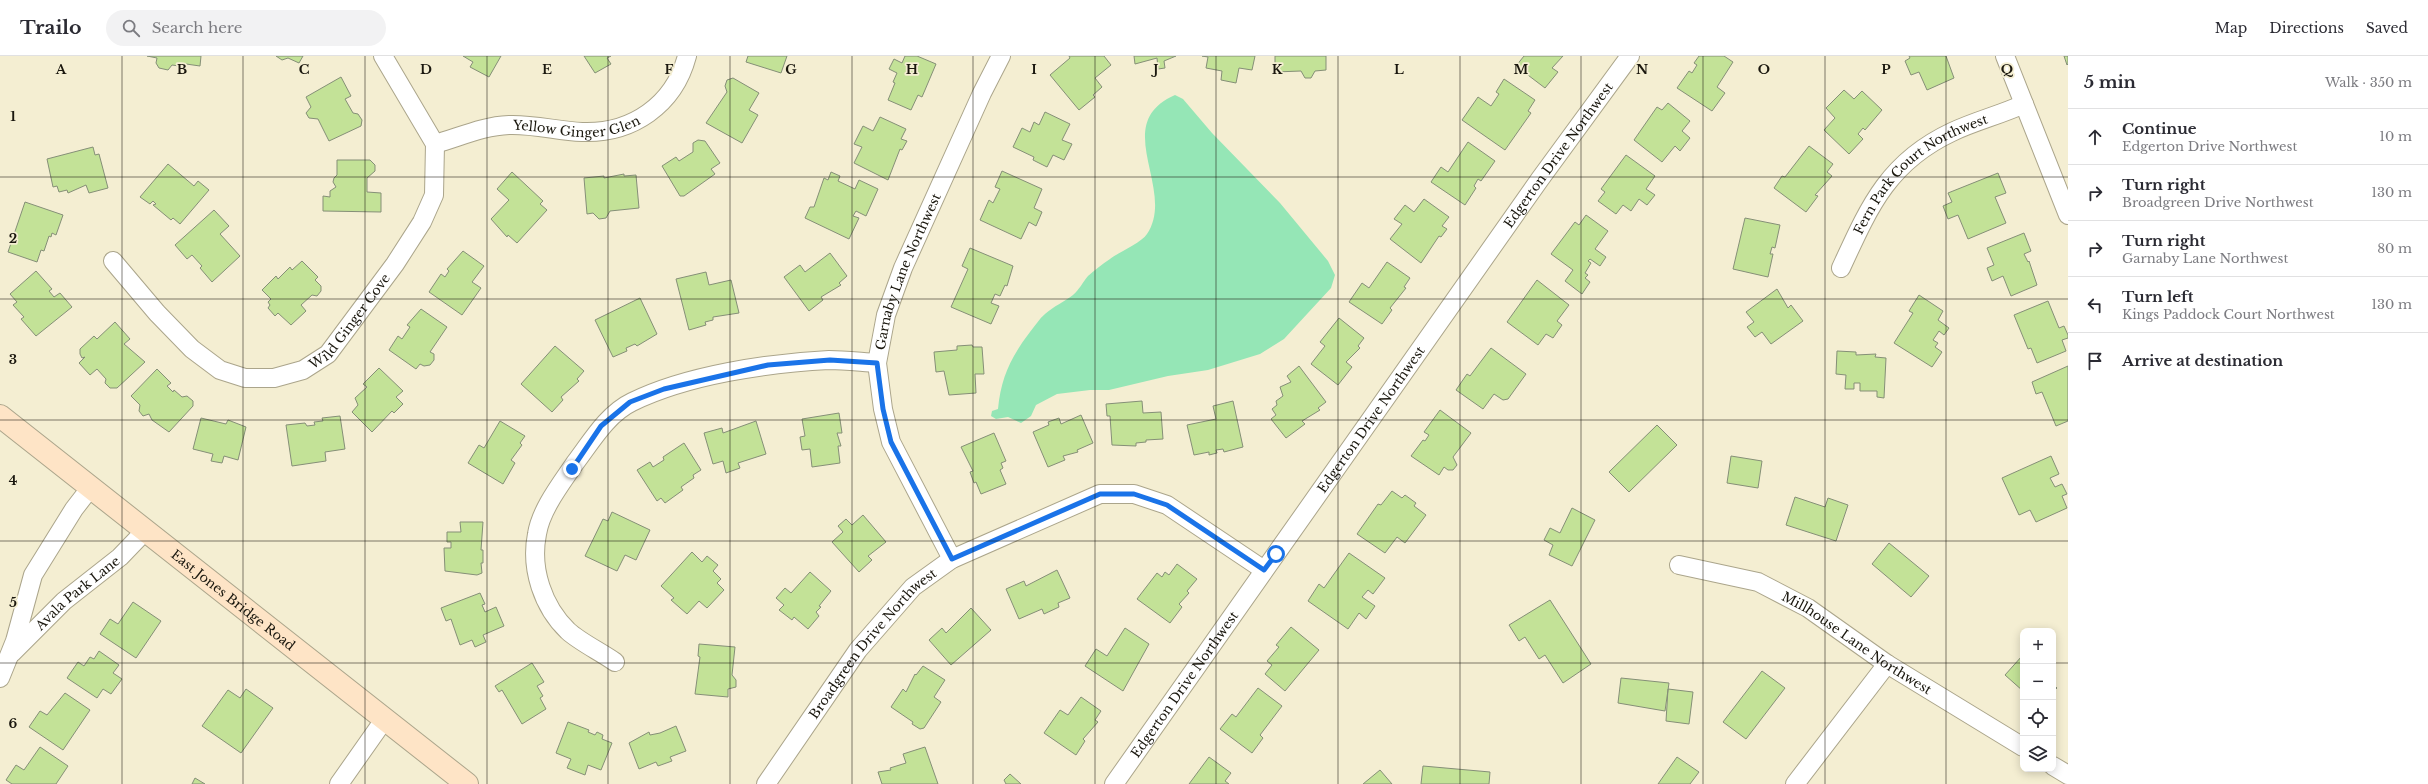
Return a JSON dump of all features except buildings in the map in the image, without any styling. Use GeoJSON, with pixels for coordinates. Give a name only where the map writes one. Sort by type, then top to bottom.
{"type":"FeatureCollection","features":[{"type":"Feature","properties":{"kind":"street"},"geometry":{"type":"LineString","coordinates":[[383,56],[435,144]]}},
{"type":"Feature","properties":{"kind":"street","name":"Yellow Ginger Glen"},"geometry":{"type":"LineString","coordinates":[[435,144],[487,127],[510,125],[583,132],[608,130],[636,121],[654,110],[669,93],[683,70],[687,56]]}},
{"type":"Feature","properties":{"kind":"street","name":"Garnaby Lane Northwest"},"geometry":{"type":"LineString","coordinates":[[952,559],[891,442],[883,409],[877,363],[886,315],[903,268],[982,92],[1001,56]]}},
{"type":"Feature","properties":{"kind":"street","name":"Edgerton Drive Northwest"},"geometry":{"type":"LineString","coordinates":[[1114,784],[1540,179],[1630,56]]}},
{"type":"Feature","properties":{"kind":"street"},"geometry":{"type":"LineString","coordinates":[[2005,56],[2068,215]]}},
{"type":"Feature","properties":{"kind":"street","name":"Fern Park Court Northwest"},"geometry":{"type":"LineString","coordinates":[[1841,268],[1867,212],[1890,177],[1912,155],[1952,132],[2024,104]]}},
{"type":"Feature","properties":{"kind":"street","name":"Wild Ginger Cove"},"geometry":{"type":"LineString","coordinates":[[113,261],[187,344],[220,370],[246,378],[274,378],[302,370],[328,354],[366,304],[422,222],[434,195],[435,144]]}},
{"type":"Feature","properties":{"kind":"street"},"geometry":{"type":"LineString","coordinates":[[616,662],[569,632],[555,617],[542,593],[535,560],[536,534],[548,506],[601,426],[630,402],[664,389],[711,377],[768,365],[830,360],[877,363]]}},
{"type":"Feature","properties":{"kind":"street","name":"East Jones Bridge Road"},"geometry":{"type":"LineString","coordinates":[[0,416],[145,531],[257,616],[384,720],[467,784]]}},
{"type":"Feature","properties":{"kind":"street","name":"Avala Park Lane"},"geometry":{"type":"LineString","coordinates":[[0,678],[10,655],[34,576],[74,509],[91,487]]}},
{"type":"Feature","properties":{"kind":"street","name":"Broadgreen Drive Northwest"},"geometry":{"type":"LineString","coordinates":[[766,784],[858,650],[913,587],[952,559],[1100,494],[1134,494],[1167,505],[1264,570]]}},
{"type":"Feature","properties":{"kind":"street","name":"Avala Park Lane"},"geometry":{"type":"LineString","coordinates":[[10,655],[64,601],[120,558],[145,531]]}},
{"type":"Feature","properties":{"kind":"street","name":"Millhouse Lane Northwest"},"geometry":{"type":"LineString","coordinates":[[1679,565],[1758,582],[1808,608],[1887,664],[2020,745]]}},
{"type":"Feature","properties":{"kind":"street"},"geometry":{"type":"LineString","coordinates":[[1795,784],[1887,664]]}},
{"type":"Feature","properties":{"kind":"street"},"geometry":{"type":"LineString","coordinates":[[339,784],[384,720]]}},
{"type":"Feature","properties":{"kind":"street"},"geometry":{"type":"LineString","coordinates":[[2056,768],[2068,775]]}},
{"type":"Feature","properties":{"kind":"shaded area"},"geometry":{"type":"Polygon","coordinates":[[[1175,95],[1183,99],[1212,133],[1280,203],[1328,261],[1335,275],[1331,288],[1284,339],[1260,354],[1208,370],[1168,376],[1109,390],[1090,390],[1057,394],[1036,405],[1031,416],[1021,423],[1008,417],[996,419],[991,416],[992,411],[998,409],[1004,377],[1017,350],[1039,320],[1048,311],[1073,295],[1088,276],[1099,267],[1114,256],[1140,241],[1147,234],[1154,216],[1155,197],[1145,140],[1147,123],[1156,107],[1175,95]]]}},
{"type":"Feature","properties":{"kind":"route"},"geometry":{"type":"LineString","coordinates":[[572,469],[601,426],[630,402],[664,389],[768,365],[830,360],[877,363],[883,409],[891,442],[952,559],[1100,494],[1134,494],[1167,505],[1264,570],[1276,554]]}}]}
